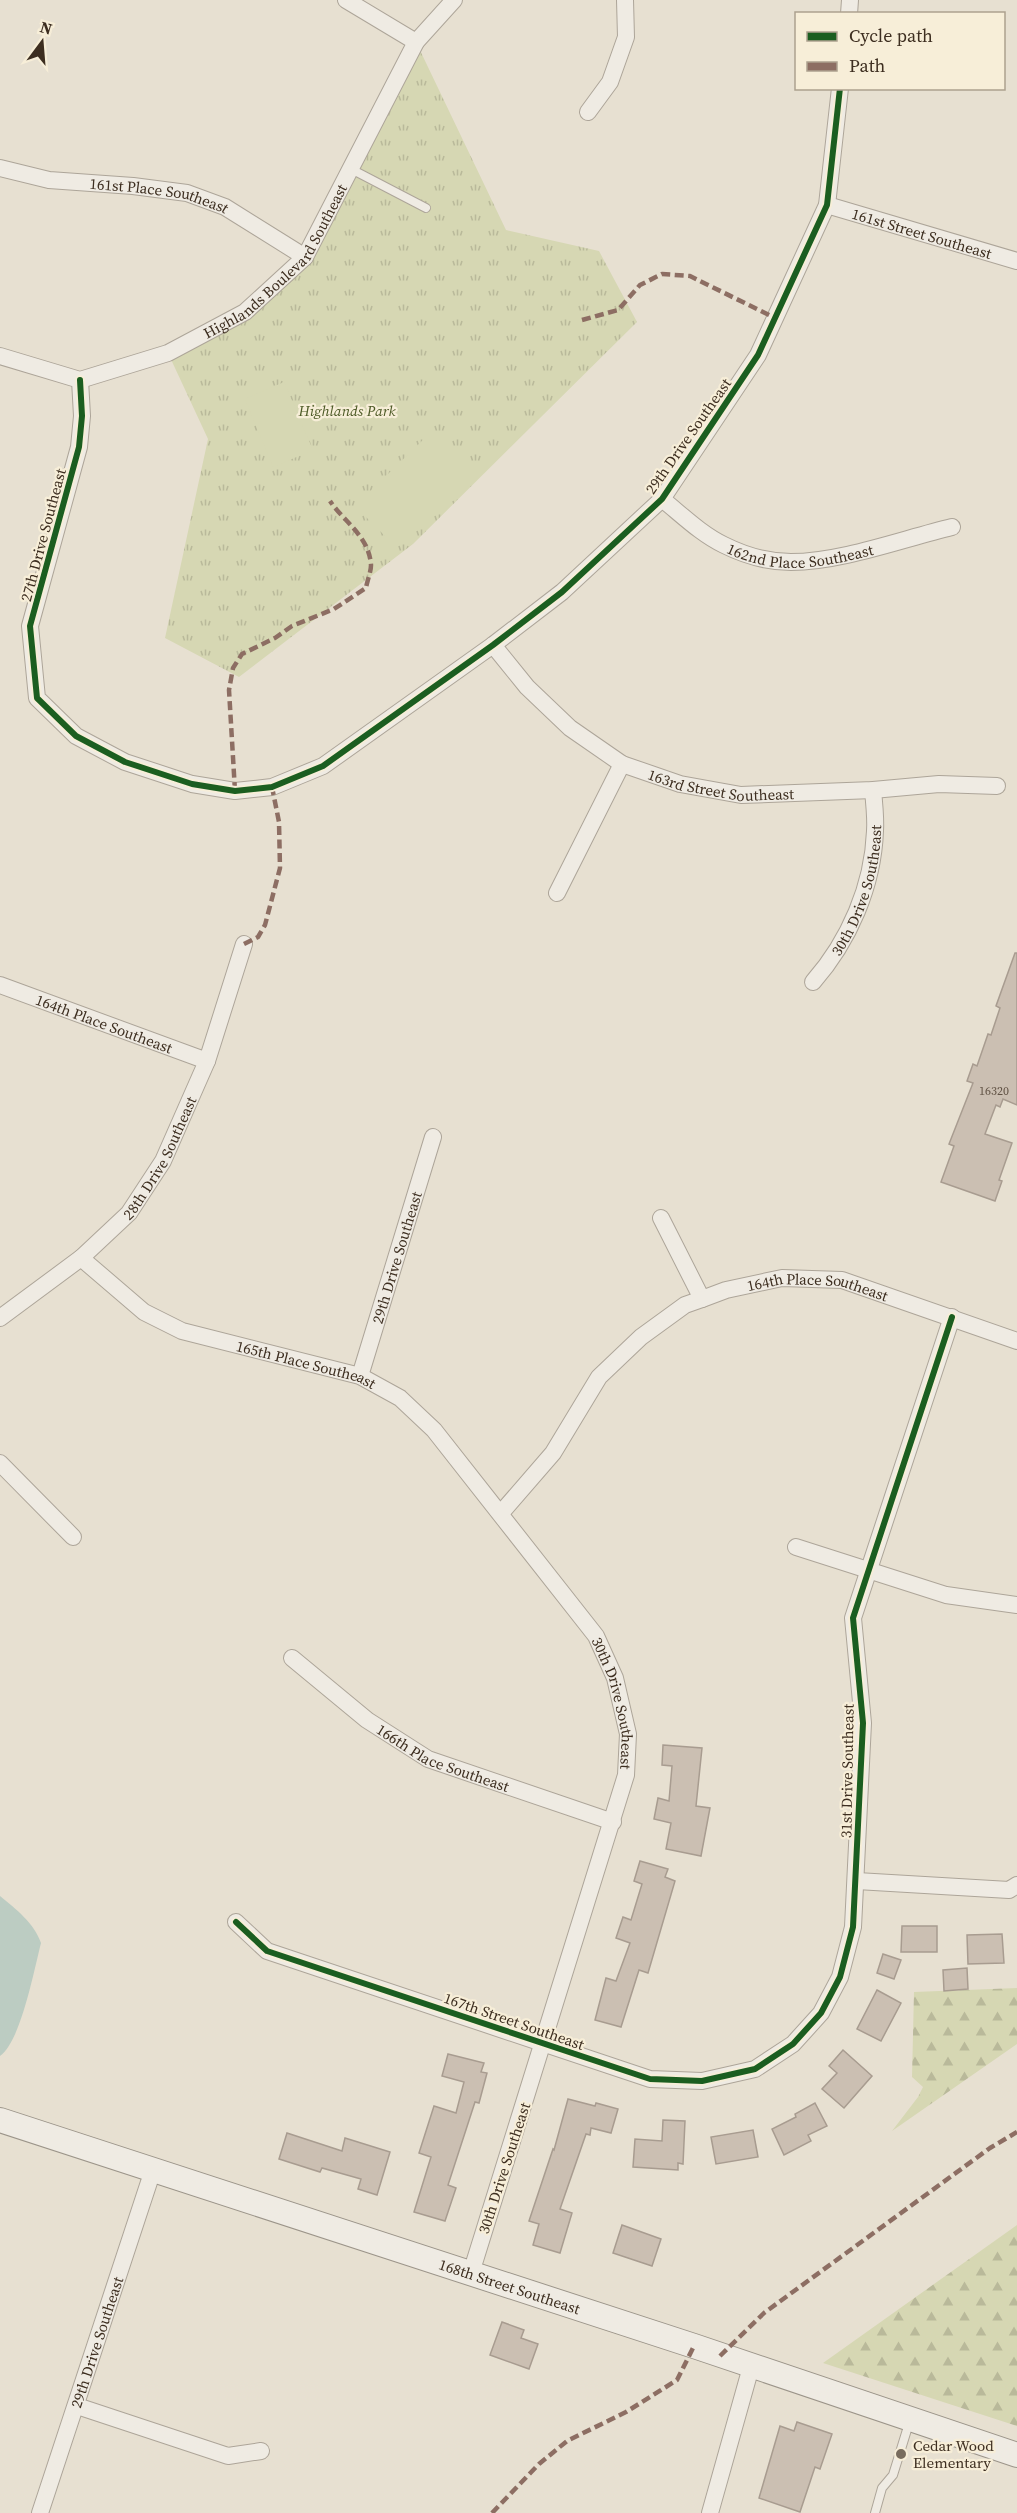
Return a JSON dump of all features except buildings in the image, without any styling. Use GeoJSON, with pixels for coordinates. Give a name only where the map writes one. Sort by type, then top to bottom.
{"type":"FeatureCollection","features":[{"type":"Feature","properties":{"kind":"street"},"geometry":{"type":"LineString","coordinates":[[346,0],[416,42]]}},
{"type":"Feature","properties":{"kind":"street","name":"Highlands Boulevard Southeast"},"geometry":{"type":"LineString","coordinates":[[80,380],[168,353],[245,312],[305,256],[416,42],[454,0]]}},
{"type":"Feature","properties":{"kind":"street"},"geometry":{"type":"LineString","coordinates":[[588,112],[610,82],[626,37],[625,0]]}},
{"type":"Feature","properties":{"kind":"street","name":"29th Drive Southeast"},"geometry":{"type":"LineString","coordinates":[[37,698],[76,736],[125,762],[192,784],[235,791],[272,787],[323,766],[493,645],[562,592],[662,499],[758,355],[827,205],[840,90]]}},
{"type":"Feature","properties":{"kind":"street","name":"161st Place Southeast"},"geometry":{"type":"LineString","coordinates":[[0,168],[49,180],[133,186],[187,193],[225,207],[305,256]]}},
{"type":"Feature","properties":{"kind":"street","name":"161st Street Southeast"},"geometry":{"type":"LineString","coordinates":[[827,205],[1017,261]]}},
{"type":"Feature","properties":{"kind":"street"},"geometry":{"type":"LineString","coordinates":[[0,356],[80,380]]}},
{"type":"Feature","properties":{"kind":"street","name":"27th Drive Southeast"},"geometry":{"type":"LineString","coordinates":[[37,698],[30,626],[79,447],[82,416],[80,380]]}},
{"type":"Feature","properties":{"kind":"street","name":"162nd Place Southeast"},"geometry":{"type":"LineString","coordinates":[[662,499],[701,531],[724,545],[758,558],[790,562],[828,558],[952,527]]}},
{"type":"Feature","properties":{"kind":"street","name":"163rd Street Southeast"},"geometry":{"type":"LineString","coordinates":[[493,645],[527,687],[570,728],[622,764],[680,784],[741,795],[873,790],[939,784],[997,786]]}},
{"type":"Feature","properties":{"kind":"street"},"geometry":{"type":"LineString","coordinates":[[557,893],[622,764]]}},
{"type":"Feature","properties":{"kind":"street","name":"30th Drive Southeast"},"geometry":{"type":"LineString","coordinates":[[813,982],[831,961],[856,914],[871,868],[876,831],[873,790]]}},
{"type":"Feature","properties":{"kind":"street","name":"28th Drive Southeast"},"geometry":{"type":"LineString","coordinates":[[0,1318],[81,1258],[129,1213],[163,1161],[207,1061],[244,944]]}},
{"type":"Feature","properties":{"kind":"street","name":"164th Place Southeast"},"geometry":{"type":"LineString","coordinates":[[0,985],[207,1061]]}},
{"type":"Feature","properties":{"kind":"street","name":"29th Drive Southeast"},"geometry":{"type":"LineString","coordinates":[[360,1376],[433,1137]]}},
{"type":"Feature","properties":{"kind":"street"},"geometry":{"type":"LineString","coordinates":[[501,1513],[553,1453],[599,1377],[641,1338],[685,1305],[702,1299],[661,1218]]}},
{"type":"Feature","properties":{"kind":"street","name":"165th Place Southeast"},"geometry":{"type":"LineString","coordinates":[[81,1258],[144,1312],[182,1331],[360,1376],[399,1398],[434,1430],[501,1513]]}},
{"type":"Feature","properties":{"kind":"street","name":"164th Place Southeast"},"geometry":{"type":"LineString","coordinates":[[702,1299],[726,1290],[782,1278],[842,1280],[1017,1341]]}},
{"type":"Feature","properties":{"kind":"street","name":"31st Drive Southeast"},"geometry":{"type":"LineString","coordinates":[[793,2044],[821,2013],[840,1977],[853,1927],[863,1723],[853,1618],[952,1317]]}},
{"type":"Feature","properties":{"kind":"street"},"geometry":{"type":"LineString","coordinates":[[0,1463],[73,1537]]}},
{"type":"Feature","properties":{"kind":"street","name":"30th Drive Southeast"},"geometry":{"type":"LineString","coordinates":[[471,2273],[613,1822],[626,1775],[628,1734],[615,1678],[596,1636],[501,1513]]}},
{"type":"Feature","properties":{"kind":"street"},"geometry":{"type":"LineString","coordinates":[[796,1547],[946,1595],[1017,1605]]}},
{"type":"Feature","properties":{"kind":"street","name":"166th Place Southeast"},"geometry":{"type":"LineString","coordinates":[[292,1658],[367,1720],[428,1759],[613,1822]]}},
{"type":"Feature","properties":{"kind":"street"},"geometry":{"type":"LineString","coordinates":[[857,1881],[1009,1890],[1017,1885]]}},
{"type":"Feature","properties":{"kind":"street","name":"167th Street Southeast"},"geometry":{"type":"LineString","coordinates":[[236,1922],[267,1951],[650,2079],[702,2081],[755,2068],[793,2044]]}},
{"type":"Feature","properties":{"kind":"street","name":"168th Street Southeast"},"geometry":{"type":"LineString","coordinates":[[0,2120],[471,2273],[1017,2455]]}},
{"type":"Feature","properties":{"kind":"street","name":"29th Drive Southeast"},"geometry":{"type":"LineString","coordinates":[[40,2513],[153,2169]]}},
{"type":"Feature","properties":{"kind":"street"},"geometry":{"type":"LineString","coordinates":[[710,2513],[751,2367]]}},
{"type":"Feature","properties":{"kind":"street"},"geometry":{"type":"LineString","coordinates":[[77,2406],[228,2456],[261,2451]]}},
{"type":"Feature","properties":{"kind":"lane"},"geometry":{"type":"LineString","coordinates":[[351,169],[426,208]]}},
{"type":"Feature","properties":{"kind":"lane"},"geometry":{"type":"LineString","coordinates":[[875,2513],[882,2488],[893,2475],[910,2420]]}},
{"type":"Feature","properties":{"kind":"green space","name":"Highlands Park"},"geometry":{"type":"Polygon","coordinates":[[[416,42],[506,230],[599,251],[637,322],[413,544],[239,677],[165,638],[208,439],[168,353],[245,312],[305,256],[416,42]]]}},
{"type":"Feature","properties":{"kind":"green space"},"geometry":{"type":"Polygon","coordinates":[[[284,382],[313,450],[273,467],[245,399],[284,382]]]}},
{"type":"Feature","properties":{"kind":"green space"},"geometry":{"type":"Polygon","coordinates":[[[429,434],[467,472],[393,544],[355,506],[429,434]]]}},
{"type":"Feature","properties":{"kind":"green space"},"geometry":{"type":"Polygon","coordinates":[[[1017,1988],[1017,2044],[892,2131],[923,2087],[912,2077],[914,1992],[1017,1988]]]}},
{"type":"Feature","properties":{"kind":"green space"},"geometry":{"type":"Polygon","coordinates":[[[1017,2225],[1017,2426],[823,2363],[1017,2225]]]}},
{"type":"Feature","properties":{"kind":"shaded area"},"geometry":{"type":"Polygon","coordinates":[[[0,1896],[29,1923],[41,1943],[20,2021],[8,2048],[0,2056],[0,1896]]]}},
{"type":"Feature","properties":{"kind":"marked path"},"geometry":{"type":"LineString","coordinates":[[582,320],[618,310],[640,285],[662,274],[690,276],[775,318]]}},
{"type":"Feature","properties":{"kind":"marked path"},"geometry":{"type":"LineString","coordinates":[[235,791],[229,690],[233,668],[242,654],[275,638],[292,626],[334,609],[366,588],[371,565],[366,546],[330,501]]}},
{"type":"Feature","properties":{"kind":"marked path"},"geometry":{"type":"LineString","coordinates":[[244,944],[258,937],[265,925],[280,868],[279,822],[272,787]]}},
{"type":"Feature","properties":{"kind":"marked path"},"geometry":{"type":"LineString","coordinates":[[720,2356],[764,2313],[990,2148],[1017,2132]]}},
{"type":"Feature","properties":{"kind":"marked path"},"geometry":{"type":"LineString","coordinates":[[492,2513],[539,2464],[567,2441],[626,2412],[677,2380],[694,2346]]}},
{"type":"Feature","properties":{"kind":"cycle path"},"geometry":{"type":"LineString","coordinates":[[80,380],[82,416],[79,447],[30,626],[37,698],[76,736],[125,762],[192,784],[235,791],[272,787],[323,766],[493,645],[562,592],[662,499],[758,355],[827,205],[840,90]]}},
{"type":"Feature","properties":{"kind":"cycle path"},"geometry":{"type":"LineString","coordinates":[[236,1922],[267,1951],[650,2079],[702,2081],[755,2069],[793,2044],[821,2013],[840,1977],[853,1927],[863,1723],[853,1618],[952,1317]]}},
{"type":"Feature","properties":{"kind":"place","name":"Cedar Wood Elementary"},"geometry":{"type":"Point","coordinates":[901,2454]}}]}
